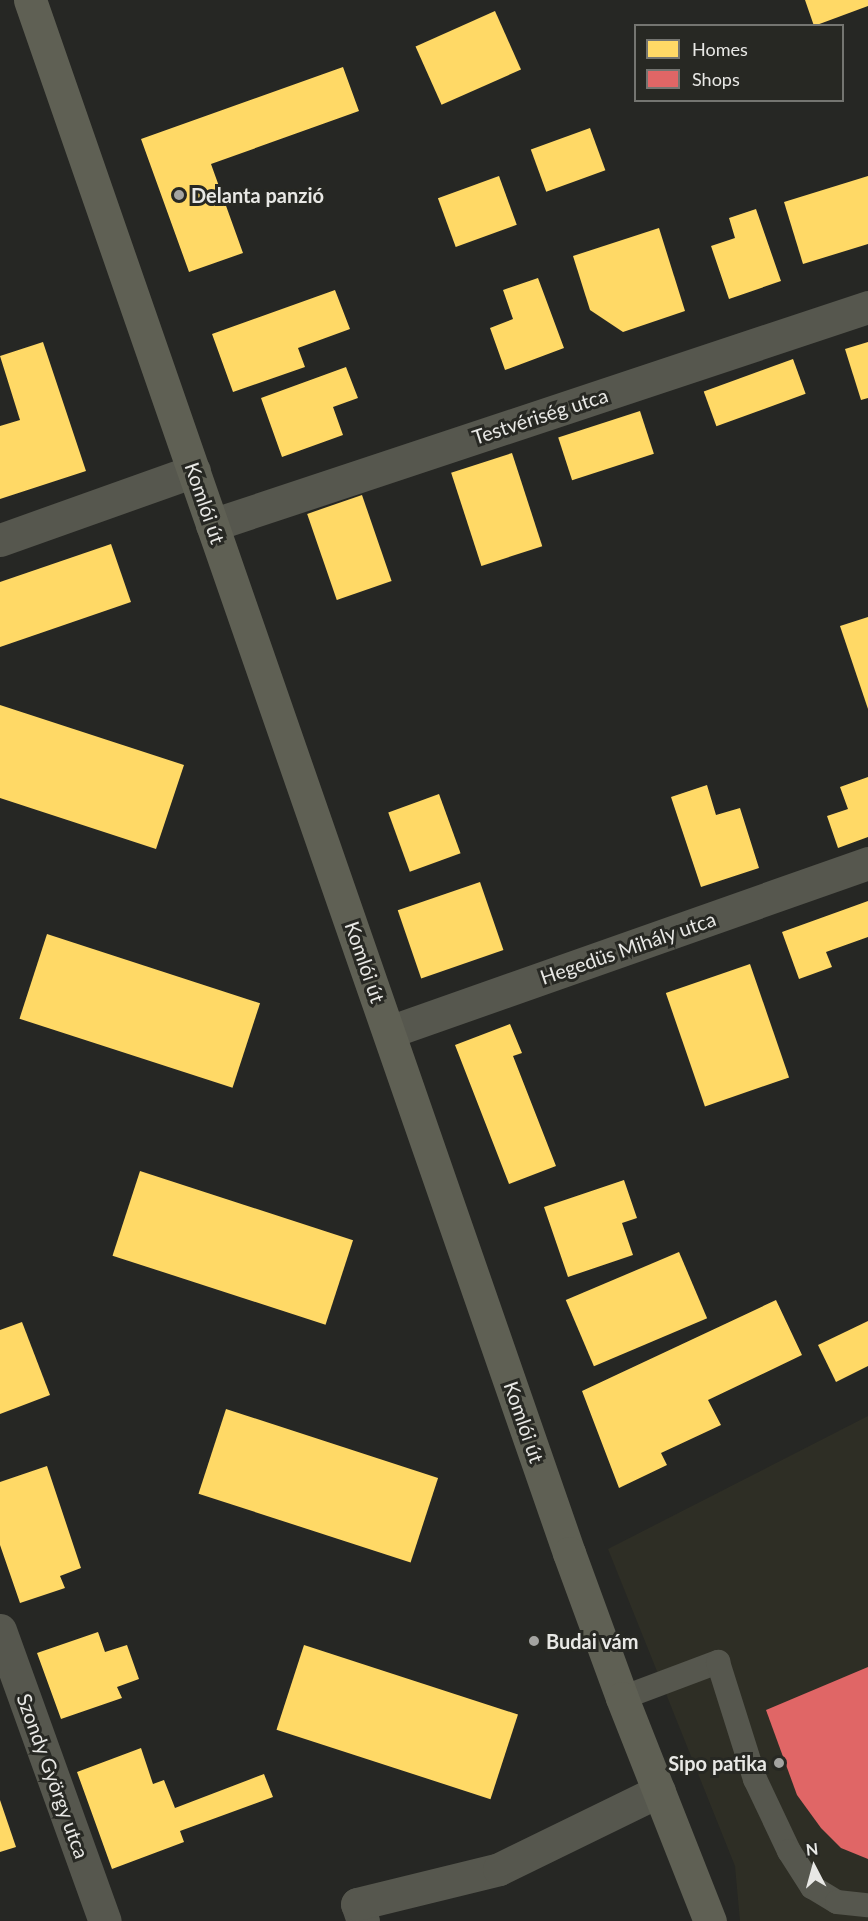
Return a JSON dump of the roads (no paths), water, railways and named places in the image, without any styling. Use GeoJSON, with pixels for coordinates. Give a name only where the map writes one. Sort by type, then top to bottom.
{"type":"FeatureCollection","features":[{"type":"Feature","properties":{"kind":"main road","name":"Komlói út"},"geometry":{"type":"LineString","coordinates":[[30,0],[622,1698],[692,1870],[710,1921]]}},
{"type":"Feature","properties":{"kind":"main road"},"geometry":{"type":"LineString","coordinates":[[692,1870],[692,1921]]}},
{"type":"Feature","properties":{"kind":"main road"},"geometry":{"type":"LineString","coordinates":[[692,1870],[727,1921]]}},
{"type":"Feature","properties":{"kind":"street","name":"Testvériség utca"},"geometry":{"type":"LineString","coordinates":[[212,525],[868,307]]}},
{"type":"Feature","properties":{"kind":"street"},"geometry":{"type":"LineString","coordinates":[[0,540],[194,471]]}},
{"type":"Feature","properties":{"kind":"street","name":"Hegedüs Mihály utca"},"geometry":{"type":"LineString","coordinates":[[389,1032],[868,863]]}},
{"type":"Feature","properties":{"kind":"street","name":"Szondy György utca"},"geometry":{"type":"LineString","coordinates":[[0,1630],[105,1921]]}},
{"type":"Feature","properties":{"kind":"street"},"geometry":{"type":"LineString","coordinates":[[363,1921],[357,1904],[499,1869],[659,1791]]}},
{"type":"Feature","properties":{"kind":"lane"},"geometry":{"type":"LineString","coordinates":[[622,1698],[718,1662],[755,1779],[789,1851],[812,1887],[837,1902],[868,1905]]}},
{"type":"Feature","properties":{"kind":"place","name":"Delanta panzió"},"geometry":{"type":"Point","coordinates":[179,195]}},
{"type":"Feature","properties":{"kind":"place","name":"Budai vám"},"geometry":{"type":"Point","coordinates":[534,1641]}},
{"type":"Feature","properties":{"kind":"place","name":"Sipo patika"},"geometry":{"type":"Point","coordinates":[779,1763]}}]}
